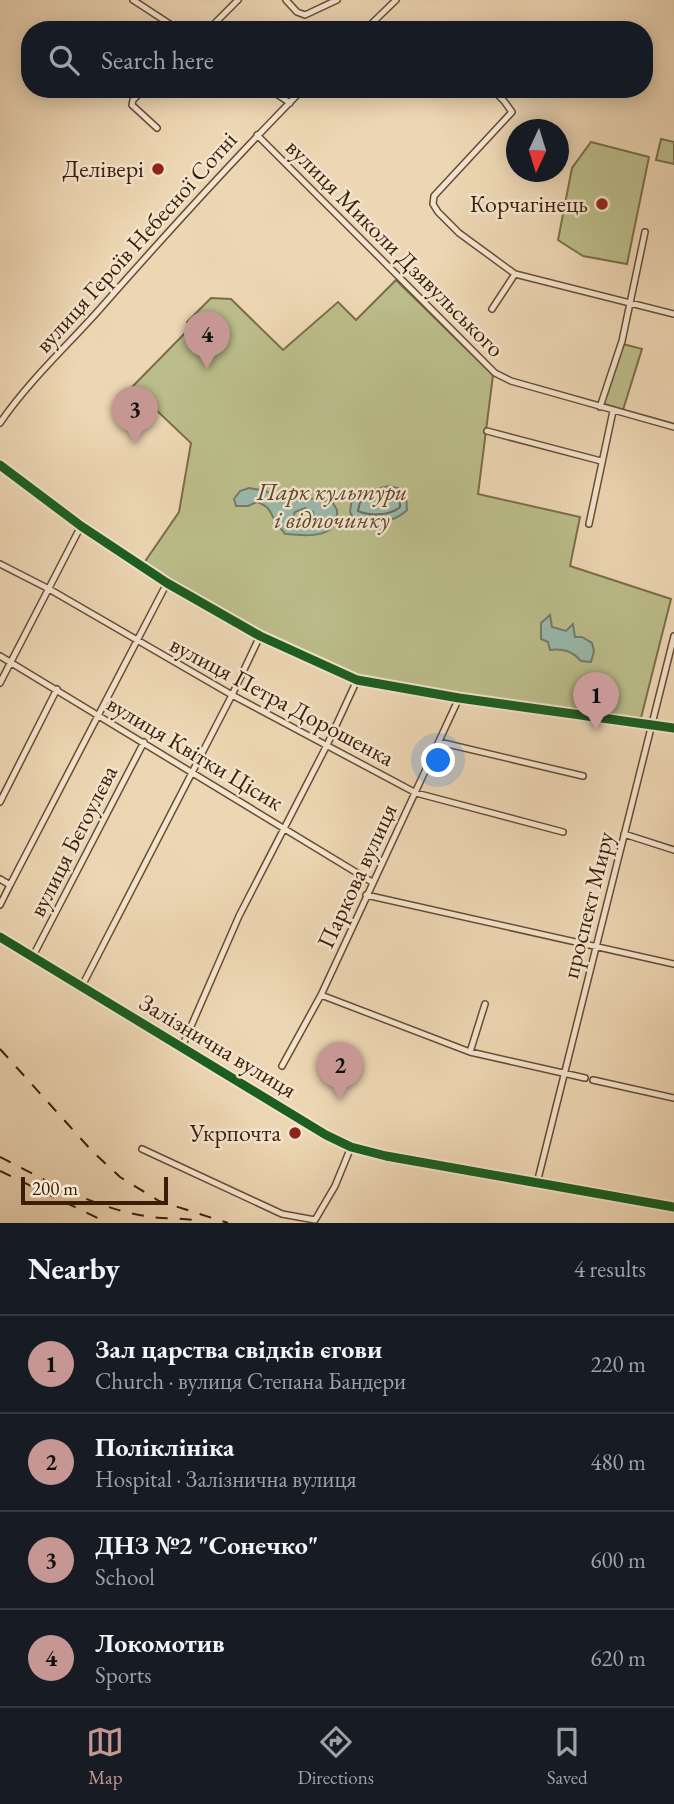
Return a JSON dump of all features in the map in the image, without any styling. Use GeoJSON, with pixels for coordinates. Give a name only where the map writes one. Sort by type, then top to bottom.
{"type":"FeatureCollection","features":[{"type":"Feature","properties":{"kind":"street"},"geometry":{"type":"LineString","coordinates":[[134,0],[166,21]]}},
{"type":"Feature","properties":{"kind":"street"},"geometry":{"type":"LineString","coordinates":[[217,21],[238,0]]}},
{"type":"Feature","properties":{"kind":"street"},"geometry":{"type":"LineString","coordinates":[[286,0],[297,12],[305,15],[337,0]]}},
{"type":"Feature","properties":{"kind":"street"},"geometry":{"type":"LineString","coordinates":[[374,21],[396,0]]}},
{"type":"Feature","properties":{"kind":"street"},"geometry":{"type":"LineString","coordinates":[[135,98],[133,107],[157,128]]}},
{"type":"Feature","properties":{"kind":"street"},"geometry":{"type":"LineString","coordinates":[[283,98],[290,103]]}},
{"type":"Feature","properties":{"kind":"street","name":"вулиця Героїв Небесної Сотні"},"geometry":{"type":"LineString","coordinates":[[0,423],[78,331],[257,135],[295,98]]}},
{"type":"Feature","properties":{"kind":"street"},"geometry":{"type":"LineString","coordinates":[[501,98],[512,112],[434,196],[433,204],[438,212],[459,233],[515,274],[674,314]]}},
{"type":"Feature","properties":{"kind":"street","name":"вулиця Миколи Дзявульського"},"geometry":{"type":"LineString","coordinates":[[257,135],[495,373],[511,381],[674,427]]}},
{"type":"Feature","properties":{"kind":"street"},"geometry":{"type":"LineString","coordinates":[[600,407],[622,341],[645,232]]}},
{"type":"Feature","properties":{"kind":"street"},"geometry":{"type":"LineString","coordinates":[[492,309],[515,274]]}},
{"type":"Feature","properties":{"kind":"street"},"geometry":{"type":"LineString","coordinates":[[589,524],[613,411]]}},
{"type":"Feature","properties":{"kind":"street"},"geometry":{"type":"LineString","coordinates":[[487,431],[601,461]]}},
{"type":"Feature","properties":{"kind":"street"},"geometry":{"type":"LineString","coordinates":[[0,465],[81,526],[167,583],[260,636],[357,680],[459,698],[674,728]]}},
{"type":"Feature","properties":{"kind":"street"},"geometry":{"type":"LineString","coordinates":[[0,683],[81,526]]}},
{"type":"Feature","properties":{"kind":"street","name":"вулиця Петра Дорошенка"},"geometry":{"type":"LineString","coordinates":[[0,564],[49,589],[232,695],[416,793],[563,832]]}},
{"type":"Feature","properties":{"kind":"street"},"geometry":{"type":"LineString","coordinates":[[0,905],[167,583]]}},
{"type":"Feature","properties":{"kind":"street"},"geometry":{"type":"LineString","coordinates":[[82,986],[260,636]]}},
{"type":"Feature","properties":{"kind":"street","name":"проспект Миру"},"geometry":{"type":"LineString","coordinates":[[537,1183],[674,636]]}},
{"type":"Feature","properties":{"kind":"street","name":"вулиця Квітки Цісик"},"geometry":{"type":"LineString","coordinates":[[0,656],[372,882]]}},
{"type":"Feature","properties":{"kind":"street"},"geometry":{"type":"LineString","coordinates":[[182,1047],[239,916],[327,745],[357,680]]}},
{"type":"Feature","properties":{"kind":"street"},"geometry":{"type":"LineString","coordinates":[[0,802],[57,689]]}},
{"type":"Feature","properties":{"kind":"street","name":"Паркова вулиця"},"geometry":{"type":"LineString","coordinates":[[282,1066],[321,995],[459,698]]}},
{"type":"Feature","properties":{"kind":"street"},"geometry":{"type":"LineString","coordinates":[[439,742],[583,776]]}},
{"type":"Feature","properties":{"kind":"street","name":"вулиця Бєгоулєва"},"geometry":{"type":"LineString","coordinates":[[33,956],[144,743]]}},
{"type":"Feature","properties":{"kind":"street"},"geometry":{"type":"LineString","coordinates":[[624,834],[674,850]]}},
{"type":"Feature","properties":{"kind":"street"},"geometry":{"type":"LineString","coordinates":[[0,879],[10,885]]}},
{"type":"Feature","properties":{"kind":"street"},"geometry":{"type":"LineString","coordinates":[[366,895],[674,964]]}},
{"type":"Feature","properties":{"kind":"street","name":"Залізнична вулиця"},"geometry":{"type":"LineString","coordinates":[[0,937],[326,1135],[351,1147],[386,1156],[674,1207]]}},
{"type":"Feature","properties":{"kind":"street"},"geometry":{"type":"LineString","coordinates":[[321,995],[470,1052],[585,1078]]}},
{"type":"Feature","properties":{"kind":"street"},"geometry":{"type":"LineString","coordinates":[[470,1052],[485,1004]]}},
{"type":"Feature","properties":{"kind":"street"},"geometry":{"type":"LineString","coordinates":[[593,1080],[674,1098]]}},
{"type":"Feature","properties":{"kind":"street"},"geometry":{"type":"LineString","coordinates":[[142,1149],[282,1214],[315,1220],[335,1186],[351,1147]]}},
{"type":"Feature","properties":{"kind":"green space"},"geometry":{"type":"Polygon","coordinates":[[[661,139],[674,142],[674,164],[656,160],[661,139]]]}},
{"type":"Feature","properties":{"kind":"green space","name":"Корчагінець"},"geometry":{"type":"Polygon","coordinates":[[[591,142],[649,157],[627,264],[583,256],[558,240],[572,168],[591,142]]]}},
{"type":"Feature","properties":{"kind":"green space","name":"Парк культури і відпочинку"},"geometry":{"type":"Polygon","coordinates":[[[396,280],[493,375],[478,494],[580,517],[570,566],[671,599],[641,718],[358,676],[262,632],[144,563],[179,512],[191,443],[132,387],[191,327],[187,322],[211,298],[231,299],[283,350],[338,302],[356,320],[396,280]]]}},
{"type":"Feature","properties":{"kind":"green space"},"geometry":{"type":"Polygon","coordinates":[[[623,344],[642,349],[623,410],[603,401],[623,344]]]}},
{"type":"Feature","properties":{"kind":"water"},"geometry":{"type":"Polygon","coordinates":[[[389,486],[401,489],[406,494],[407,510],[402,515],[382,521],[353,518],[350,512],[352,498],[363,492],[389,486]]]}},
{"type":"Feature","properties":{"kind":"water"},"geometry":{"type":"Polygon","coordinates":[[[249,488],[266,491],[282,502],[319,498],[325,501],[330,498],[337,510],[336,520],[333,527],[319,534],[285,534],[264,505],[257,502],[248,506],[236,506],[234,499],[240,491],[249,488]],[[305,508],[295,512],[292,519],[299,523],[308,522],[314,518],[313,512],[305,508]]]}},
{"type":"Feature","properties":{"kind":"water"},"geometry":{"type":"Polygon","coordinates":[[[550,615],[552,627],[566,631],[573,624],[575,637],[582,637],[592,643],[594,651],[591,662],[581,661],[567,651],[550,650],[548,642],[541,639],[541,623],[550,615]]]}},
{"type":"Feature","properties":{"kind":"railway"},"geometry":{"type":"LineString","coordinates":[[0,1049],[92,1151],[120,1177],[159,1201],[228,1223]]}},
{"type":"Feature","properties":{"kind":"railway"},"geometry":{"type":"LineString","coordinates":[[0,1157],[107,1207],[151,1217],[194,1220]]}},
{"type":"Feature","properties":{"kind":"railway"},"geometry":{"type":"LineString","coordinates":[[0,1171],[108,1223]]}},
{"type":"Feature","properties":{"kind":"cycle path"},"geometry":{"type":"LineString","coordinates":[[0,465],[81,526],[167,583],[260,636],[357,680],[459,698],[674,728]]}},
{"type":"Feature","properties":{"kind":"cycle path"},"geometry":{"type":"LineString","coordinates":[[0,937],[326,1135],[351,1147],[386,1156],[674,1207]]}},
{"type":"Feature","properties":{"kind":"place","name":"Делівері"},"geometry":{"type":"Point","coordinates":[158,169]}},
{"type":"Feature","properties":{"kind":"place","name":"Корчагінець"},"geometry":{"type":"Point","coordinates":[602,204]}},
{"type":"Feature","properties":{"kind":"place","name":"Локомотив"},"geometry":{"type":"Point","coordinates":[207,369]}},
{"type":"Feature","properties":{"kind":"place","name":"ДНЗ №2 \"Сонечко\""},"geometry":{"type":"Point","coordinates":[135,444]}},
{"type":"Feature","properties":{"kind":"place","name":"Зал царства свідків єгови"},"geometry":{"type":"Point","coordinates":[596,730]}},
{"type":"Feature","properties":{"kind":"place","name":"Поліклініка"},"geometry":{"type":"Point","coordinates":[340,1100]}},
{"type":"Feature","properties":{"kind":"place","name":"Укрпочта"},"geometry":{"type":"Point","coordinates":[295,1133]}}]}
